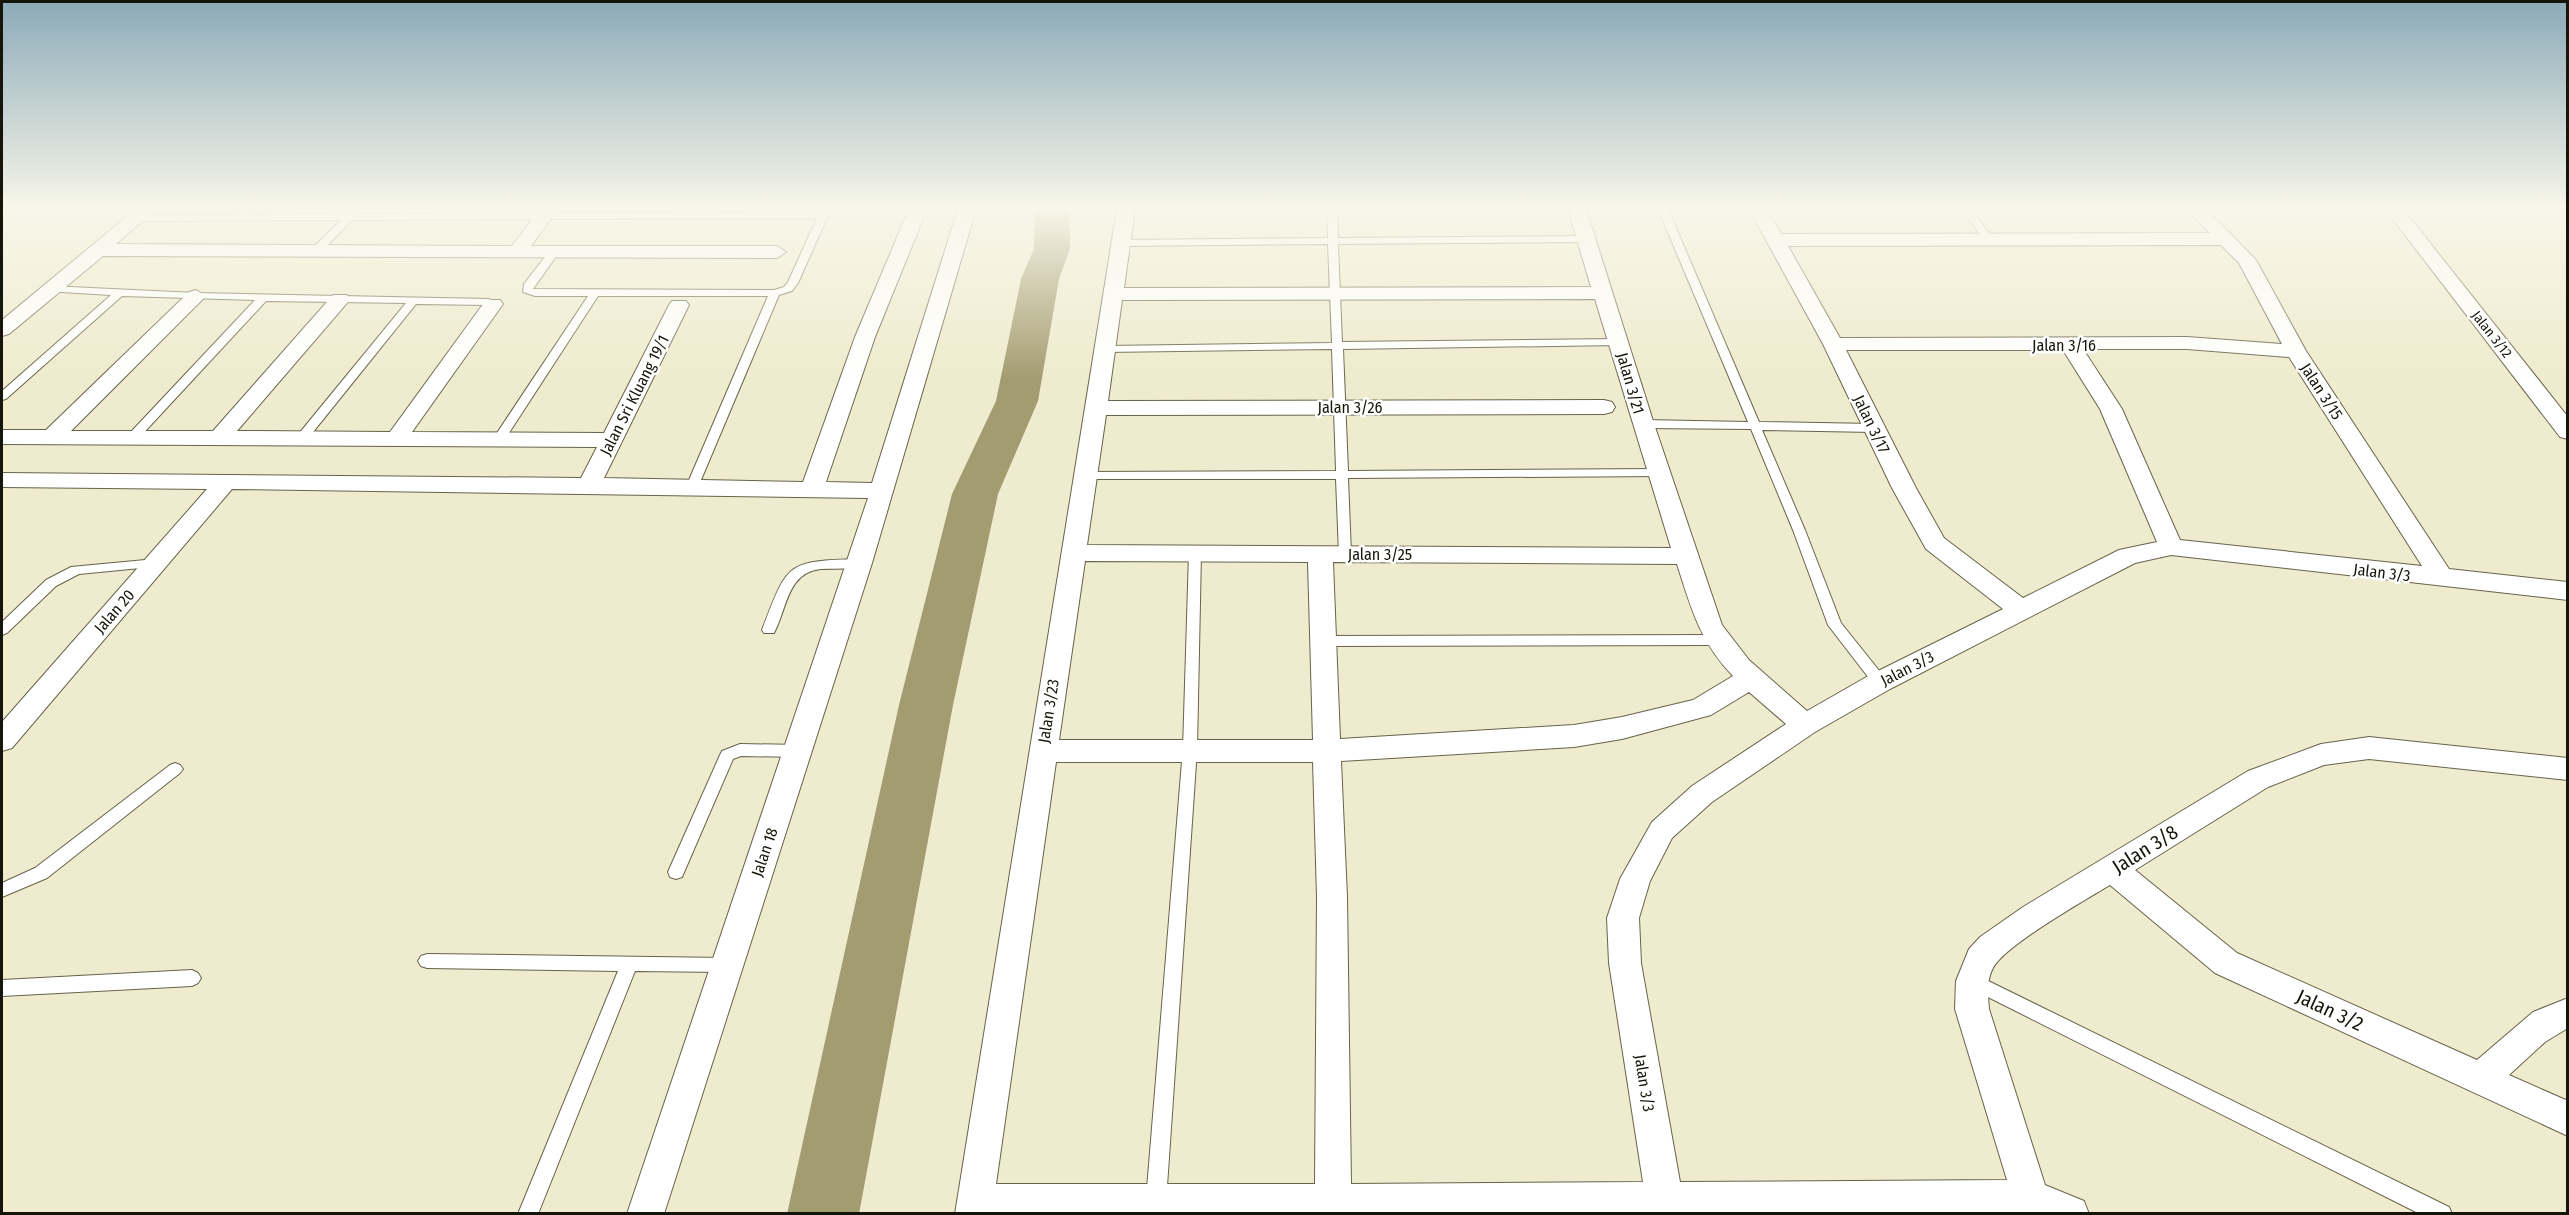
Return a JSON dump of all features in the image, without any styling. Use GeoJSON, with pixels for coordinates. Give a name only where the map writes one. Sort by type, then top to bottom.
{"type":"FeatureCollection","features":[{"type":"Feature","properties":{"kind":"street"},"geometry":{"type":"LineString","coordinates":[[2,330],[78,266]]}},
{"type":"Feature","properties":{"kind":"street"},"geometry":{"type":"LineString","coordinates":[[813,488],[865,337],[895,266]]}},
{"type":"Feature","properties":{"kind":"street","name":"Jalan 18"},"geometry":{"type":"LineString","coordinates":[[645,1214],[860,563],[950,266]]}},
{"type":"Feature","properties":{"kind":"street","name":"Jalan 3/23"},"geometry":{"type":"LineString","coordinates":[[974,1208],[1117,266]]}},
{"type":"Feature","properties":{"kind":"street","name":"Jalan 3/21"},"geometry":{"type":"LineString","coordinates":[[1595,266],[1643,424],[1709,625],[1717,640]]}},
{"type":"Feature","properties":{"kind":"street","name":"Jalan 3/17"},"geometry":{"type":"LineString","coordinates":[[1789,266],[1833,344],[1874,428],[1935,543],[2021,610]]}},
{"type":"Feature","properties":{"kind":"street","name":"Jalan 3/15"},"geometry":{"type":"LineString","coordinates":[[2250,266],[2296,351],[2443,579]]}},
{"type":"Feature","properties":{"kind":"street","name":"Jalan 3/12"},"geometry":{"type":"LineString","coordinates":[[2438,266],[2568,432]]}},
{"type":"Feature","properties":{"kind":"street"},"geometry":{"type":"LineString","coordinates":[[1113,294],[1604,293]]}},
{"type":"Feature","properties":{"kind":"street"},"geometry":{"type":"LineString","coordinates":[[52,436],[196,296]]}},
{"type":"Feature","properties":{"kind":"street"},"geometry":{"type":"LineString","coordinates":[[219,438],[340,299]]}},
{"type":"Feature","properties":{"kind":"street"},"geometry":{"type":"LineString","coordinates":[[396,439],[493,304]]}},
{"type":"Feature","properties":{"kind":"street","name":"Jalan Sri Kluang 19/1"},"geometry":{"type":"LineString","coordinates":[[589,485],[679,305]]}},
{"type":"Feature","properties":{"kind":"street","name":"Jalan 3/16"},"geometry":{"type":"LineString","coordinates":[[1833,344],[2187,343],[2296,351]]}},
{"type":"Feature","properties":{"kind":"street"},"geometry":{"type":"LineString","coordinates":[[2070,345],[2111,409],[2171,547]]}},
{"type":"Feature","properties":{"kind":"street","name":"Jalan 3/26"},"geometry":{"type":"LineString","coordinates":[[1095,408],[1604,407]]}},
{"type":"Feature","properties":{"kind":"street"},"geometry":{"type":"LineString","coordinates":[[2,437],[611,440]]}},
{"type":"Feature","properties":{"kind":"street"},"geometry":{"type":"LineString","coordinates":[[2,480],[589,485],[883,491]]}},
{"type":"Feature","properties":{"kind":"street","name":"Jalan 20"},"geometry":{"type":"LineString","coordinates":[[2,740],[226,482]]}},
{"type":"Feature","properties":{"kind":"street","name":"Jalan 3/3"},"geometry":{"type":"LineString","coordinates":[[1666,1206],[1625,963],[1623,918],[1632,888],[1662,830],[1702,794],[1805,725],[1880,682],[2128,556],[2171,547],[2443,579],[2568,591]]}},
{"type":"Feature","properties":{"kind":"street","name":"Jalan 3/25"},"geometry":{"type":"LineString","coordinates":[[1073,553],[1687,556]]}},
{"type":"Feature","properties":{"kind":"street"},"geometry":{"type":"LineString","coordinates":[[1332,554],[1323,641],[1332,897],[1333,1203]]}},
{"type":"Feature","properties":{"kind":"street"},"geometry":{"type":"LineString","coordinates":[[1717,640],[1805,725]]}},
{"type":"Feature","properties":{"kind":"street"},"geometry":{"type":"LineString","coordinates":[[1042,751],[1190,749],[1327,751],[1574,736],[1622,728],[1701,708],[1752,676]]}},
{"type":"Feature","properties":{"kind":"street","name":"Jalan 3/8"},"geometry":{"type":"LineString","coordinates":[[2031,1198],[1972,1009],[1972,981],[1980,959],[1991,947],[2034,916],[2113,870],[2258,779],[2321,755],[2369,748],[2568,769]]}},
{"type":"Feature","properties":{"kind":"street","name":"Jalan 3/2"},"geometry":{"type":"LineString","coordinates":[[2113,870],[2226,963],[2568,1119]]}},
{"type":"Feature","properties":{"kind":"street"},"geometry":{"type":"LineString","coordinates":[[2481,1079],[2522,1042],[2559,1015],[2568,1013]]}},
{"type":"Feature","properties":{"kind":"street"},"geometry":{"type":"LineString","coordinates":[[974,1208],[1333,1203],[1666,1206],[2031,1198],[2071,1214]]}},
{"type":"Feature","properties":{"kind":"lane"},"geometry":{"type":"LineString","coordinates":[[543,266],[527,290],[535,293],[775,293],[788,289],[801,266]]}},
{"type":"Feature","properties":{"kind":"lane"},"geometry":{"type":"LineString","coordinates":[[1332,554],[1343,477],[1335,266]]}},
{"type":"Feature","properties":{"kind":"lane"},"geometry":{"type":"LineString","coordinates":[[1687,266],[1755,425],[1835,625],[1880,682]]}},
{"type":"Feature","properties":{"kind":"lane"},"geometry":{"type":"LineString","coordinates":[[50,290],[263,298],[489,302],[493,304]]}},
{"type":"Feature","properties":{"kind":"lane"},"geometry":{"type":"LineString","coordinates":[[2,397],[119,293]]}},
{"type":"Feature","properties":{"kind":"lane"},"geometry":{"type":"LineString","coordinates":[[499,439],[595,293]]}},
{"type":"Feature","properties":{"kind":"lane"},"geometry":{"type":"LineString","coordinates":[[692,487],[775,293]]}},
{"type":"Feature","properties":{"kind":"lane"},"geometry":{"type":"LineString","coordinates":[[133,437],[263,298]]}},
{"type":"Feature","properties":{"kind":"lane"},"geometry":{"type":"LineString","coordinates":[[301,439],[413,301]]}},
{"type":"Feature","properties":{"kind":"lane"},"geometry":{"type":"LineString","coordinates":[[1105,349],[1619,342]]}},
{"type":"Feature","properties":{"kind":"lane"},"geometry":{"type":"LineString","coordinates":[[1643,424],[1874,428]]}},
{"type":"Feature","properties":{"kind":"lane"},"geometry":{"type":"LineString","coordinates":[[1085,477],[1660,473]]}},
{"type":"Feature","properties":{"kind":"lane"},"geometry":{"type":"LineString","coordinates":[[1156,1204],[1190,749],[1195,554]]}},
{"type":"Feature","properties":{"kind":"lane"},"geometry":{"type":"LineString","coordinates":[[2,630],[51,583],[76,570],[156,563]]}},
{"type":"Feature","properties":{"kind":"lane"},"geometry":{"type":"LineString","coordinates":[[769,630],[790,574],[799,567],[813,564],[860,563]]}},
{"type":"Feature","properties":{"kind":"lane"},"geometry":{"type":"LineString","coordinates":[[1323,641],[1717,640]]}},
{"type":"Feature","properties":{"kind":"lane"},"geometry":{"type":"LineString","coordinates":[[676,872],[727,755],[740,750],[799,751]]}},
{"type":"Feature","properties":{"kind":"lane"},"geometry":{"type":"LineString","coordinates":[[2,890],[41,873],[175,769]]}},
{"type":"Feature","properties":{"kind":"lane"},"geometry":{"type":"LineString","coordinates":[[427,961],[726,965]]}},
{"type":"Feature","properties":{"kind":"lane"},"geometry":{"type":"LineString","coordinates":[[528,1214],[629,964]]}},
{"type":"Feature","properties":{"kind":"lane"},"geometry":{"type":"LineString","coordinates":[[2,988],[192,978]]}},
{"type":"Feature","properties":{"kind":"lane"},"geometry":{"type":"LineString","coordinates":[[1972,981],[2442,1214]]}},
{"type":"Feature","properties":{"kind":"waterway"},"geometry":{"type":"LineString","coordinates":[[823,1214],[926,705],[975,494],[1017,401],[1040,279],[1045,266]]}}]}
